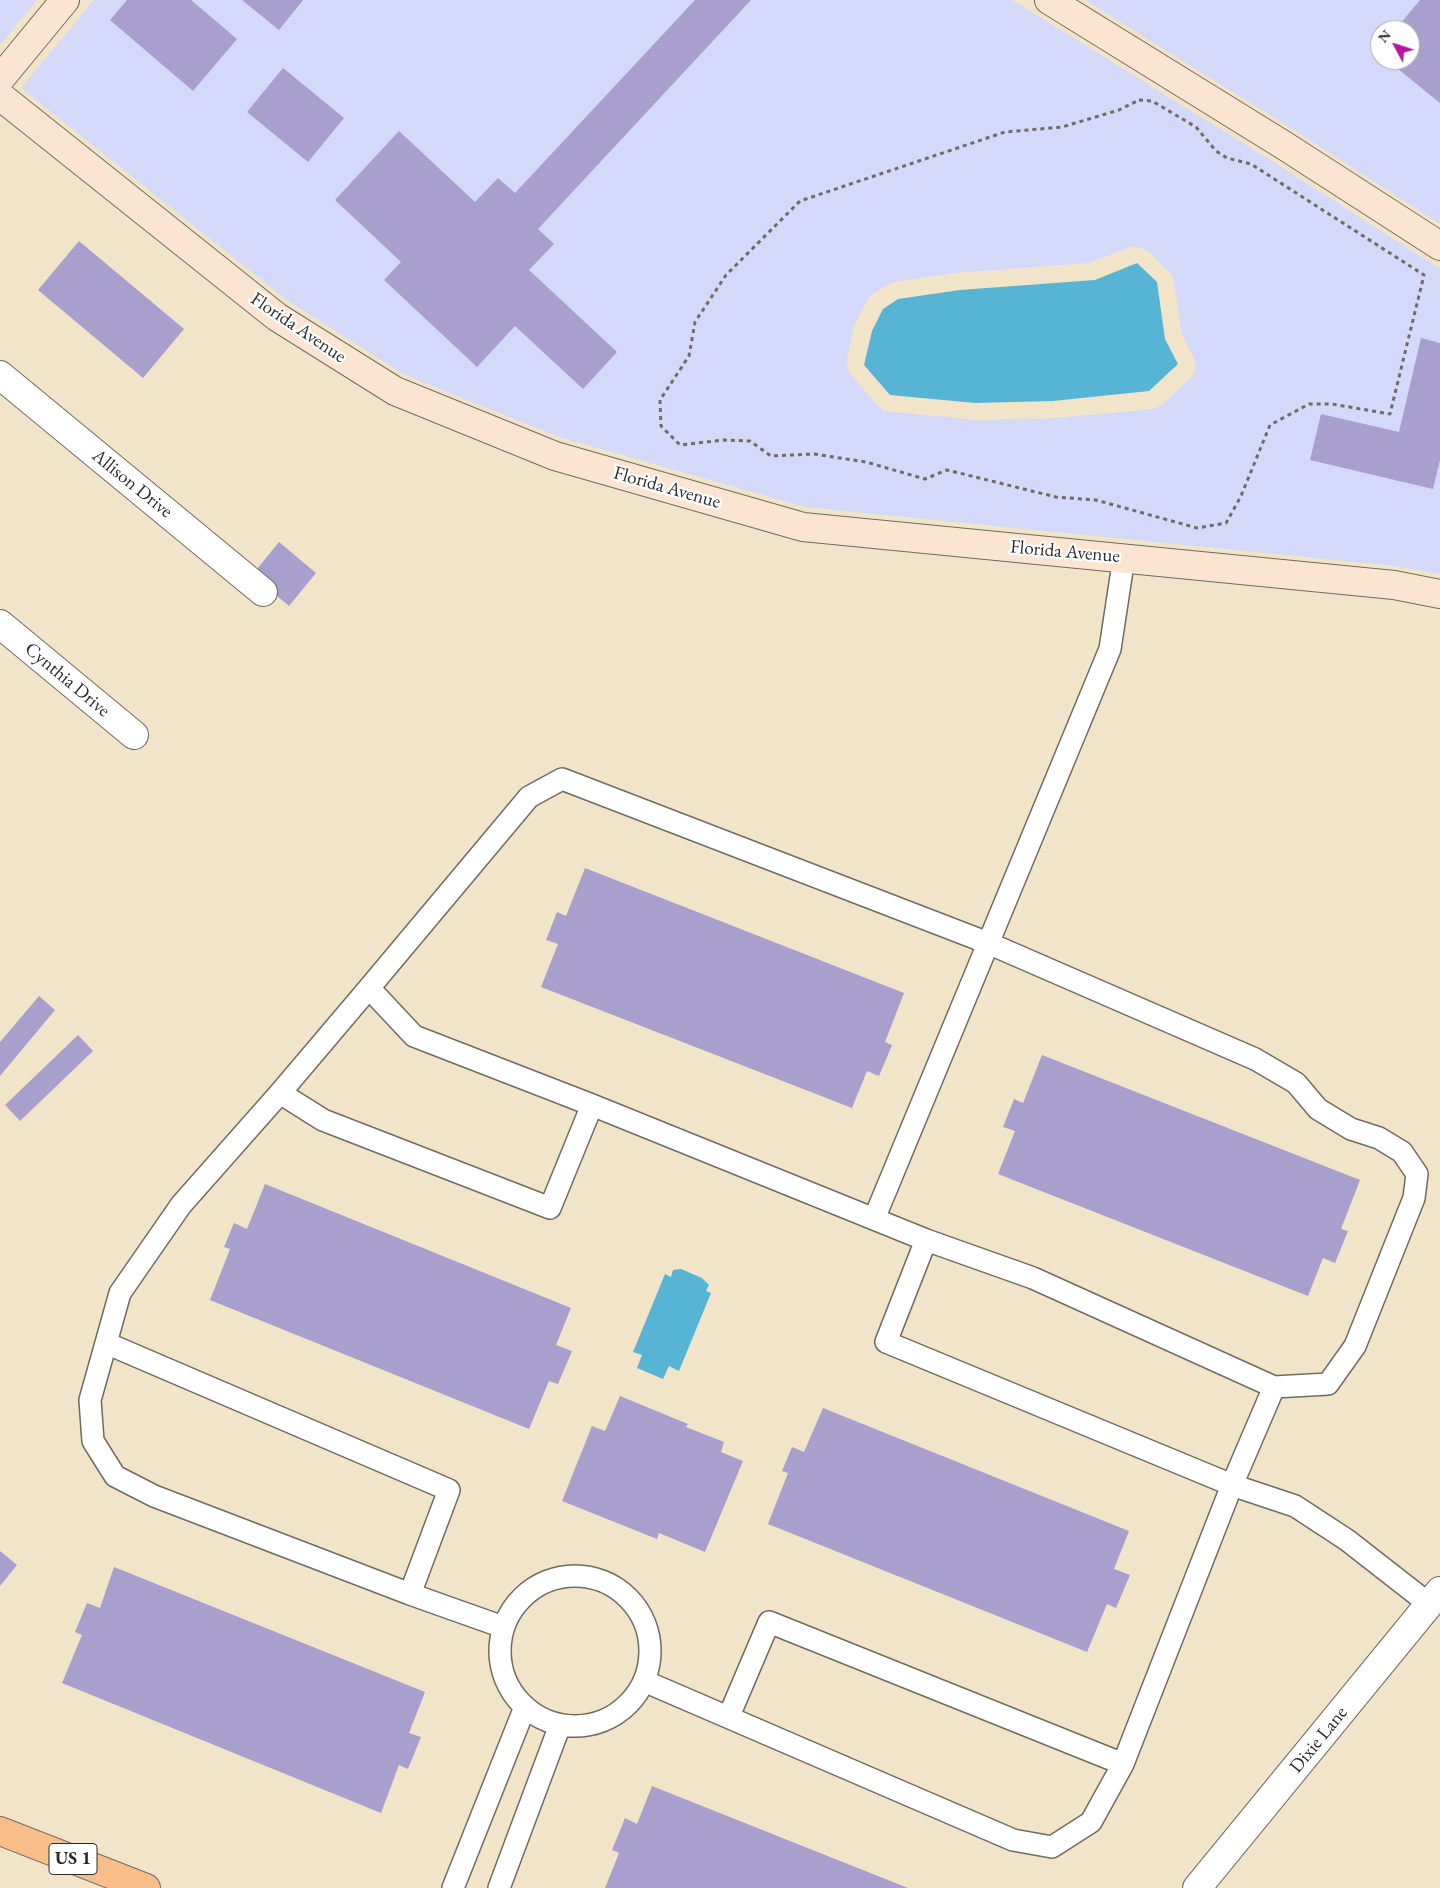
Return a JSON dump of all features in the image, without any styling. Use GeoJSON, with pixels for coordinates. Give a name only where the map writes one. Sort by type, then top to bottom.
{"type":"FeatureCollection","features":[{"type":"Feature","properties":{"kind":"main road","name":"US 1"},"geometry":{"type":"LineString","coordinates":[[0,1831],[146,1888]]}},
{"type":"Feature","properties":{"kind":"street"},"geometry":{"type":"LineString","coordinates":[[0,79],[65,0]]}},
{"type":"Feature","properties":{"kind":"street"},"geometry":{"type":"LineString","coordinates":[[1049,0],[1285,146],[1440,246]]}},
{"type":"Feature","properties":{"kind":"street","name":"Florida Avenue"},"geometry":{"type":"LineString","coordinates":[[0,96],[277,317],[395,391],[554,456],[803,528],[1394,585],[1440,594]]}},
{"type":"Feature","properties":{"kind":"street","name":"Allison Drive"},"geometry":{"type":"LineString","coordinates":[[0,375],[263,592]]}},
{"type":"Feature","properties":{"kind":"street","name":"Cynthia Drive"},"geometry":{"type":"LineString","coordinates":[[0,624],[134,735]]}},
{"type":"Feature","properties":{"kind":"street","name":"Dixie Lane"},"geometry":{"type":"LineString","coordinates":[[1196,1888],[1434,1598]]}},
{"type":"Feature","properties":{"kind":"lane"},"geometry":{"type":"LineString","coordinates":[[874,1219],[1110,649],[1124,558]]}},
{"type":"Feature","properties":{"kind":"lane"},"geometry":{"type":"LineString","coordinates":[[369,988],[414,1036],[592,1105],[926,1240],[1033,1278],[1274,1387],[1328,1384],[1355,1346],[1414,1198],[1417,1174],[1402,1152],[1379,1138],[1351,1129],[1318,1109],[1296,1083],[1255,1058],[988,943],[562,779],[529,797],[280,1093],[181,1205],[120,1293],[90,1400],[93,1441],[115,1476],[154,1496],[410,1594],[503,1627]]}},
{"type":"Feature","properties":{"kind":"lane"},"geometry":{"type":"LineString","coordinates":[[280,1093],[323,1120],[550,1208],[592,1105]]}},
{"type":"Feature","properties":{"kind":"lane"},"geometry":{"type":"LineString","coordinates":[[926,1240],[886,1342],[1232,1485],[1295,1506],[1434,1598]]}},
{"type":"Feature","properties":{"kind":"lane"},"geometry":{"type":"LineString","coordinates":[[106,1343],[449,1490],[410,1594]]}},
{"type":"Feature","properties":{"kind":"lane"},"geometry":{"type":"LineString","coordinates":[[644,1681],[1013,1840],[1052,1847],[1092,1822],[1123,1764],[1232,1485],[1274,1387]]}},
{"type":"Feature","properties":{"kind":"lane"},"geometry":{"type":"LineString","coordinates":[[578,1574],[602,1580],[623,1592],[639,1610],[649,1633],[650,1657],[644,1681],[630,1702],[610,1718],[586,1725],[560,1725],[542,1719],[525,1708],[511,1691],[502,1671],[500,1649],[503,1627],[514,1606],[532,1588],[554,1578],[578,1574]]}},
{"type":"Feature","properties":{"kind":"lane"},"geometry":{"type":"LineString","coordinates":[[729,1716],[768,1622],[1123,1764]]}},
{"type":"Feature","properties":{"kind":"lane"},"geometry":{"type":"LineString","coordinates":[[453,1888],[525,1708]]}},
{"type":"Feature","properties":{"kind":"lane"},"geometry":{"type":"LineString","coordinates":[[499,1888],[560,1725]]}},
{"type":"Feature","properties":{"kind":"path"},"geometry":{"type":"LineString","coordinates":[[1138,100],[1152,100],[1196,127],[1216,151],[1227,158],[1252,164],[1424,275],[1390,414],[1332,404],[1309,404],[1270,425],[1241,496],[1226,523],[1197,528],[1096,500],[1056,496],[947,470],[925,479],[866,462],[814,454],[771,456],[750,441],[723,440],[680,445],[661,426],[660,400],[689,356],[695,322],[726,275],[800,201],[1005,132],[1062,127],[1120,110],[1138,100]]}},
{"type":"Feature","properties":{"kind":"shaded area"},"geometry":{"type":"Polygon","coordinates":[[[0,0],[37,0],[0,45],[0,0]]]}},
{"type":"Feature","properties":{"kind":"shaded area"},"geometry":{"type":"Polygon","coordinates":[[[94,0],[1012,0],[1275,163],[1440,269],[1440,574],[1396,566],[805,507],[559,437],[403,374],[287,300],[21,88],[94,0]],[[1133,246],[1089,263],[956,273],[893,282],[872,294],[867,300],[854,326],[847,360],[848,371],[877,405],[885,411],[977,420],[1056,418],[1153,409],[1162,405],[1192,377],[1196,368],[1194,358],[1182,335],[1173,276],[1148,251],[1133,246]]]}},
{"type":"Feature","properties":{"kind":"shaded area"},"geometry":{"type":"Polygon","coordinates":[[[1085,0],[1440,0],[1440,224],[1294,130],[1085,0]]]}},
{"type":"Feature","properties":{"kind":"water"},"geometry":{"type":"Polygon","coordinates":[[[1137,263],[1157,282],[1165,339],[1178,364],[1149,391],[1053,401],[975,403],[890,395],[864,365],[872,331],[883,309],[898,299],[960,290],[1095,280],[1137,263]]]}},
{"type":"Feature","properties":{"kind":"water"},"geometry":{"type":"Polygon","coordinates":[[[681,1269],[702,1278],[709,1285],[706,1291],[711,1293],[679,1371],[669,1366],[663,1379],[637,1368],[642,1355],[633,1352],[665,1274],[671,1277],[673,1270],[681,1269]]]}},
{"type":"Feature","properties":{"kind":"building"},"geometry":{"type":"Polygon","coordinates":[[[127,0],[191,0],[237,39],[193,91],[110,20],[127,0]]]}},
{"type":"Feature","properties":{"kind":"building"},"geometry":{"type":"Polygon","coordinates":[[[242,0],[303,0],[279,30],[242,0]]]}},
{"type":"Feature","properties":{"kind":"building"},"geometry":{"type":"Polygon","coordinates":[[[695,0],[751,0],[538,229],[554,244],[529,270],[617,352],[583,389],[515,326],[477,367],[384,280],[401,262],[335,200],[399,131],[475,202],[498,178],[515,193],[695,0]]]}},
{"type":"Feature","properties":{"kind":"building"},"geometry":{"type":"Polygon","coordinates":[[[1420,0],[1440,0],[1440,103],[1399,70],[1420,70],[1420,20],[1403,20],[1420,0]]]}},
{"type":"Feature","properties":{"kind":"building"},"geometry":{"type":"Polygon","coordinates":[[[283,68],[344,118],[308,162],[247,112],[283,68]]]}},
{"type":"Feature","properties":{"kind":"building"},"geometry":{"type":"Polygon","coordinates":[[[79,241],[184,329],[143,378],[38,290],[79,241]]]}},
{"type":"Feature","properties":{"kind":"building"},"geometry":{"type":"Polygon","coordinates":[[[1421,338],[1440,343],[1440,460],[1433,489],[1310,460],[1321,414],[1399,432],[1421,338]]]}},
{"type":"Feature","properties":{"kind":"building"},"geometry":{"type":"Polygon","coordinates":[[[279,542],[316,573],[289,606],[252,575],[279,542]]]}},
{"type":"Feature","properties":{"kind":"building"},"geometry":{"type":"Polygon","coordinates":[[[585,868],[904,993],[885,1042],[892,1045],[879,1076],[867,1071],[852,1108],[541,987],[558,944],[546,940],[557,912],[566,916],[585,868]]]}},
{"type":"Feature","properties":{"kind":"building"},"geometry":{"type":"Polygon","coordinates":[[[39,996],[55,1010],[0,1076],[0,1042],[39,996]]]}},
{"type":"Feature","properties":{"kind":"building"},"geometry":{"type":"Polygon","coordinates":[[[78,1035],[93,1051],[20,1121],[5,1105],[78,1035]]]}},
{"type":"Feature","properties":{"kind":"building"},"geometry":{"type":"Polygon","coordinates":[[[1042,1055],[1360,1180],[1341,1229],[1348,1231],[1335,1263],[1323,1258],[1308,1296],[998,1174],[1015,1131],[1003,1127],[1014,1099],[1023,1103],[1042,1055]]]}},
{"type":"Feature","properties":{"kind":"building"},"geometry":{"type":"Polygon","coordinates":[[[265,1184],[571,1308],[556,1345],[572,1351],[558,1384],[549,1381],[529,1429],[210,1300],[230,1249],[224,1247],[234,1223],[247,1229],[265,1184]]]}},
{"type":"Feature","properties":{"kind":"building"},"geometry":{"type":"Polygon","coordinates":[[[620,1396],[688,1424],[686,1427],[724,1442],[721,1452],[743,1461],[705,1552],[659,1533],[657,1539],[562,1501],[592,1426],[605,1431],[620,1396]]]}},
{"type":"Feature","properties":{"kind":"building"},"geometry":{"type":"Polygon","coordinates":[[[823,1408],[1129,1531],[1114,1569],[1130,1575],[1116,1608],[1107,1604],[1087,1652],[768,1524],[788,1473],[782,1471],[792,1447],[804,1452],[823,1408]]]}},
{"type":"Feature","properties":{"kind":"building"},"geometry":{"type":"Polygon","coordinates":[[[0,1551],[17,1565],[0,1586],[0,1551]]]}},
{"type":"Feature","properties":{"kind":"building"},"geometry":{"type":"Polygon","coordinates":[[[114,1567],[425,1692],[409,1733],[421,1737],[408,1769],[399,1765],[381,1813],[62,1683],[82,1635],[75,1632],[87,1603],[100,1608],[114,1567]]]}},
{"type":"Feature","properties":{"kind":"building"},"geometry":{"type":"Polygon","coordinates":[[[652,1786],[908,1888],[605,1888],[619,1853],[612,1850],[625,1818],[637,1824],[652,1786]]]}}]}
